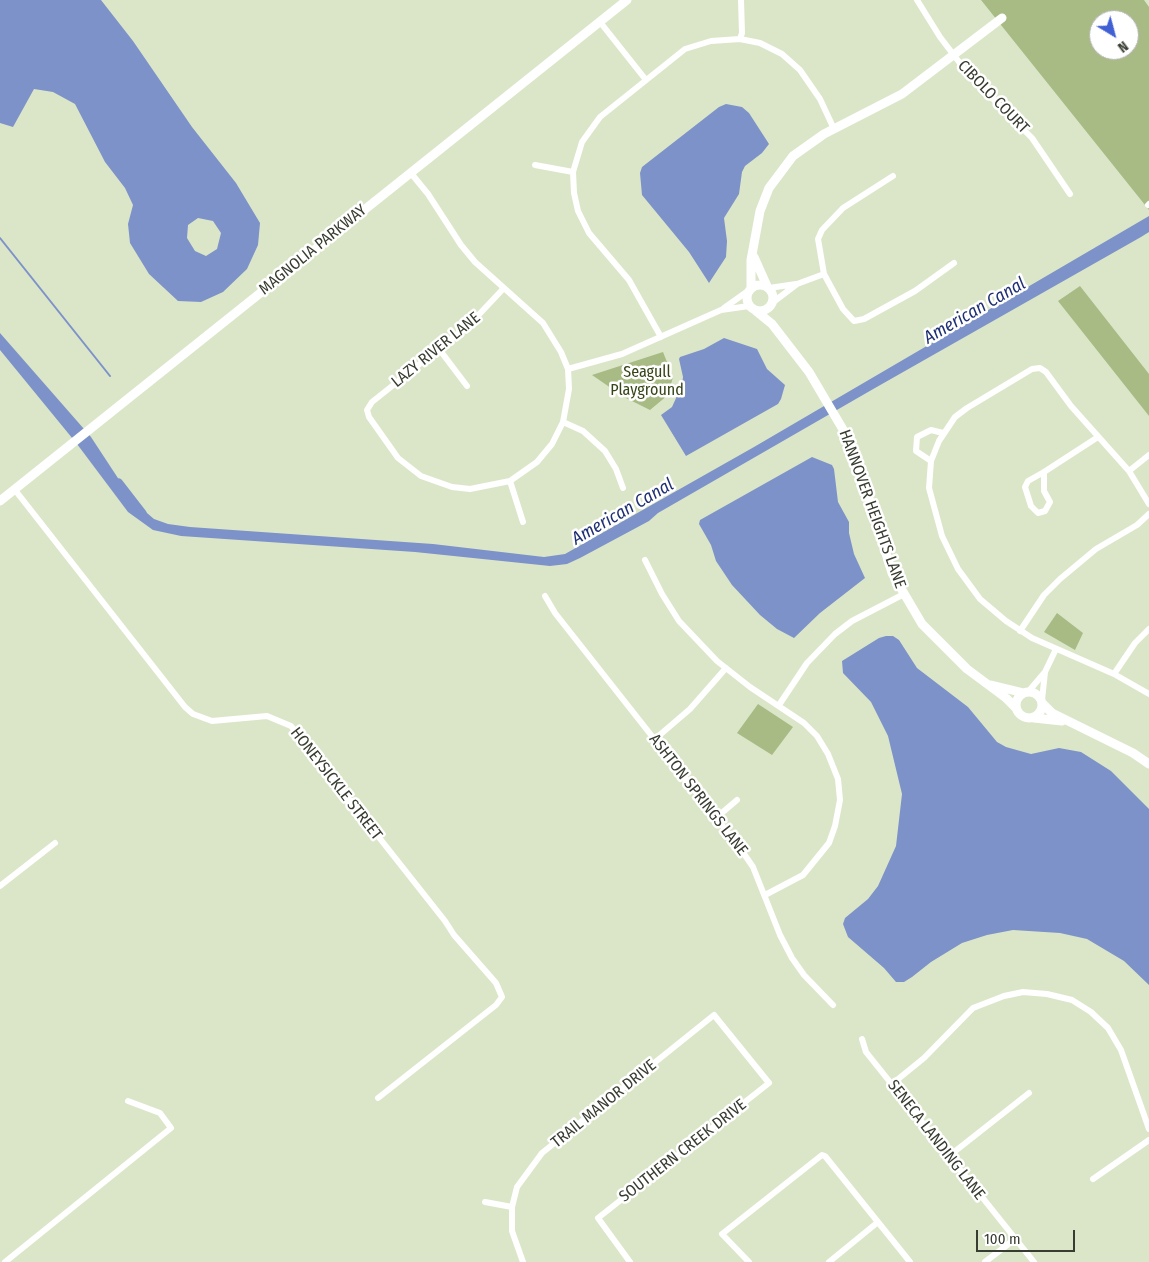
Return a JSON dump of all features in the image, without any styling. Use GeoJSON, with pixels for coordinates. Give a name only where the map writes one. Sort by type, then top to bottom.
{"type":"FeatureCollection","features":[{"type":"Feature","properties":{"kind":"street","name":"MAGNOLIA PARKWAY"},"geometry":{"type":"LineString","coordinates":[[0,502],[437,150],[627,0]]}},
{"type":"Feature","properties":{"kind":"street"},"geometry":{"type":"LineString","coordinates":[[740,39],[742,33],[741,0]]}},
{"type":"Feature","properties":{"kind":"street","name":"CIBOLO COURT"},"geometry":{"type":"LineString","coordinates":[[916,0],[969,75],[1032,138],[1070,194]]}},
{"type":"Feature","properties":{"kind":"street"},"geometry":{"type":"LineString","coordinates":[[753,308],[746,299],[750,289],[753,252],[760,211],[777,176],[804,147],[834,129],[902,94],[1002,18]]}},
{"type":"Feature","properties":{"kind":"street"},"geometry":{"type":"LineString","coordinates":[[600,22],[646,80]]}},
{"type":"Feature","properties":{"kind":"street"},"geometry":{"type":"LineString","coordinates":[[661,337],[629,280],[585,226],[578,211],[574,193],[573,172],[582,142],[600,117],[685,49],[711,41],[740,39],[760,42],[782,54],[800,70],[820,99],[834,129]]}},
{"type":"Feature","properties":{"kind":"street"},"geometry":{"type":"LineString","coordinates":[[535,165],[573,172]]}},
{"type":"Feature","properties":{"kind":"street"},"geometry":{"type":"LineString","coordinates":[[410,172],[439,210],[461,245],[503,289],[543,323],[561,352],[568,369],[569,389],[563,422],[552,444],[537,462],[510,480],[523,522]]}},
{"type":"Feature","properties":{"kind":"street"},"geometry":{"type":"LineString","coordinates":[[892,176],[843,208],[825,224],[818,239],[824,274],[843,308],[854,321],[864,319],[915,291],[954,263]]}},
{"type":"Feature","properties":{"kind":"street"},"geometry":{"type":"LineString","coordinates":[[753,252],[773,295],[771,305],[772,324]]}},
{"type":"Feature","properties":{"kind":"street"},"geometry":{"type":"LineString","coordinates":[[568,369],[622,354],[661,337],[721,310],[760,284],[768,287],[797,284],[824,274]]}},
{"type":"Feature","properties":{"kind":"street"},"geometry":{"type":"LineString","coordinates":[[721,310],[753,308],[764,310],[797,284]]}},
{"type":"Feature","properties":{"kind":"street","name":"LAZY RIVER LANE"},"geometry":{"type":"LineString","coordinates":[[503,289],[470,324],[372,402],[367,410],[369,417],[398,458],[421,476],[452,487],[470,489],[510,480]]}},
{"type":"Feature","properties":{"kind":"street","name":"HANNOVER HEIGHTS LANE"},"geometry":{"type":"LineString","coordinates":[[753,308],[772,324],[809,372],[840,422],[855,454],[892,573],[922,624],[967,669],[1016,708],[1021,716],[1067,721]]}},
{"type":"Feature","properties":{"kind":"street"},"geometry":{"type":"LineString","coordinates":[[439,349],[467,386]]}},
{"type":"Feature","properties":{"kind":"street"},"geometry":{"type":"LineString","coordinates":[[1149,504],[1129,471],[1071,406],[1046,372],[1040,368],[1032,368],[955,417],[943,433],[931,462],[929,488],[949,553],[980,598],[1020,631],[1114,674],[1149,694]]}},
{"type":"Feature","properties":{"kind":"street"},"geometry":{"type":"LineString","coordinates":[[563,422],[582,431],[605,451],[616,469],[623,488]]}},
{"type":"Feature","properties":{"kind":"street"},"geometry":{"type":"LineString","coordinates":[[931,462],[916,451],[917,437],[931,430],[943,433]]}},
{"type":"Feature","properties":{"kind":"street"},"geometry":{"type":"LineString","coordinates":[[1044,472],[1044,491],[1050,502],[1045,510],[1038,513],[1030,506],[1025,487],[1028,481],[1098,437]]}},
{"type":"Feature","properties":{"kind":"street"},"geometry":{"type":"LineString","coordinates":[[1129,471],[1149,456]]}},
{"type":"Feature","properties":{"kind":"street","name":"HONEYSICKLE STREET"},"geometry":{"type":"LineString","coordinates":[[15,490],[185,707],[194,714],[212,721],[267,716],[291,726],[445,921],[454,935],[496,982],[502,997],[496,1005],[378,1098]]}},
{"type":"Feature","properties":{"kind":"street"},"geometry":{"type":"LineString","coordinates":[[1020,631],[1044,595],[1065,574],[1096,549],[1137,525],[1149,514]]}},
{"type":"Feature","properties":{"kind":"street"},"geometry":{"type":"LineString","coordinates":[[645,560],[662,594],[679,621],[726,668],[750,687],[804,723],[817,736],[828,754],[838,779],[840,800],[835,826],[829,843],[817,861],[803,875],[788,885],[765,895]]}},
{"type":"Feature","properties":{"kind":"street"},"geometry":{"type":"LineString","coordinates":[[779,705],[806,663],[834,634],[852,621],[904,594]]}},
{"type":"Feature","properties":{"kind":"street","name":"ASHTON SPRINGS LANE"},"geometry":{"type":"LineString","coordinates":[[546,596],[555,613],[717,817],[753,867],[780,935],[792,958],[804,975],[833,1005]]}},
{"type":"Feature","properties":{"kind":"street"},"geometry":{"type":"LineString","coordinates":[[1114,674],[1135,643],[1149,629]]}},
{"type":"Feature","properties":{"kind":"street"},"geometry":{"type":"LineString","coordinates":[[1016,708],[1018,699],[1045,672],[1056,649]]}},
{"type":"Feature","properties":{"kind":"street"},"geometry":{"type":"LineString","coordinates":[[655,739],[690,709],[726,668]]}},
{"type":"Feature","properties":{"kind":"street"},"geometry":{"type":"LineString","coordinates":[[1034,718],[1041,712],[1045,672]]}},
{"type":"Feature","properties":{"kind":"street","name":"HANNOVER HEIGHTS LANE"},"geometry":{"type":"LineString","coordinates":[[986,683],[1036,694],[1048,711],[1133,753],[1149,764]]}},
{"type":"Feature","properties":{"kind":"street"},"geometry":{"type":"LineString","coordinates":[[717,817],[737,800]]}},
{"type":"Feature","properties":{"kind":"street"},"geometry":{"type":"LineString","coordinates":[[0,886],[55,843]]}},
{"type":"Feature","properties":{"kind":"street"},"geometry":{"type":"LineString","coordinates":[[892,1084],[924,1058],[973,1008],[984,1002],[1013,994],[1047,994],[1072,1000],[1091,1012],[1108,1028],[1121,1050],[1149,1129]]}},
{"type":"Feature","properties":{"kind":"street","name":"TRAIL MANOR DRIVE"},"geometry":{"type":"LineString","coordinates":[[512,1206],[517,1187],[542,1153],[714,1015],[769,1083]]}},
{"type":"Feature","properties":{"kind":"street","name":"SENECA LANDING LANE"},"geometry":{"type":"LineString","coordinates":[[862,1039],[866,1052],[1034,1262]]}},
{"type":"Feature","properties":{"kind":"street","name":"SOUTHERN CREEK DRIVE"},"geometry":{"type":"LineString","coordinates":[[630,1262],[598,1218],[769,1083]]}},
{"type":"Feature","properties":{"kind":"street"},"geometry":{"type":"LineString","coordinates":[[949,1156],[1029,1093]]}},
{"type":"Feature","properties":{"kind":"street"},"geometry":{"type":"LineString","coordinates":[[4,1262],[171,1128],[160,1113],[128,1101]]}},
{"type":"Feature","properties":{"kind":"street"},"geometry":{"type":"LineString","coordinates":[[1093,1179],[1149,1140]]}},
{"type":"Feature","properties":{"kind":"street"},"geometry":{"type":"LineString","coordinates":[[749,1262],[722,1234],[822,1155],[825,1156],[910,1262]]}},
{"type":"Feature","properties":{"kind":"street"},"geometry":{"type":"LineString","coordinates":[[485,1202],[512,1206],[514,1238],[524,1262]]}},
{"type":"Feature","properties":{"kind":"street"},"geometry":{"type":"LineString","coordinates":[[828,1262],[878,1222]]}},
{"type":"Feature","properties":{"kind":"street"},"geometry":{"type":"LineString","coordinates":[[985,1262],[1015,1239]]}},
{"type":"Feature","properties":{"kind":"green space"},"geometry":{"type":"Polygon","coordinates":[[[981,0],[1144,0],[1149,7],[1149,210],[981,0]]]}},
{"type":"Feature","properties":{"kind":"green space"},"geometry":{"type":"Polygon","coordinates":[[[1080,286],[1149,374],[1149,416],[1058,301],[1080,286]]]}},
{"type":"Feature","properties":{"kind":"green space","name":"Seagull Playground"},"geometry":{"type":"Polygon","coordinates":[[[663,352],[673,377],[668,395],[650,410],[624,397],[592,375],[663,352]]]}},
{"type":"Feature","properties":{"kind":"green space"},"geometry":{"type":"Polygon","coordinates":[[[1057,613],[1083,633],[1075,650],[1044,632],[1057,613]]]}},
{"type":"Feature","properties":{"kind":"green space"},"geometry":{"type":"Polygon","coordinates":[[[758,704],[793,727],[772,755],[737,733],[758,704]]]}},
{"type":"Feature","properties":{"kind":"water"},"geometry":{"type":"Polygon","coordinates":[[[0,0],[101,0],[133,41],[192,127],[236,183],[260,223],[258,245],[247,269],[223,292],[201,302],[178,301],[149,274],[130,243],[128,224],[133,205],[125,188],[105,162],[75,104],[53,92],[34,89],[13,127],[0,123],[0,0]],[[198,218],[188,225],[187,238],[195,251],[206,256],[217,249],[221,233],[213,221],[198,218]]]}},
{"type":"Feature","properties":{"kind":"water"},"geometry":{"type":"Polygon","coordinates":[[[726,104],[742,107],[749,113],[769,144],[762,153],[745,166],[742,172],[739,194],[724,218],[727,241],[726,257],[709,283],[689,252],[642,195],[640,173],[642,167],[719,107],[726,104]]]}},
{"type":"Feature","properties":{"kind":"water","name":"American Canal"},"geometry":{"type":"Polygon","coordinates":[[[1149,216],[1149,232],[1141,237],[658,513],[649,521],[567,564],[550,566],[415,552],[181,536],[153,530],[128,512],[77,444],[0,350],[0,333],[91,437],[133,501],[154,519],[168,524],[190,527],[433,544],[544,557],[565,554],[754,447],[1149,216]]]}},
{"type":"Feature","properties":{"kind":"water"},"geometry":{"type":"Polygon","coordinates":[[[724,338],[757,349],[767,369],[785,385],[781,399],[778,404],[686,456],[661,415],[672,407],[682,385],[683,377],[679,359],[704,349],[724,338]]]}},
{"type":"Feature","properties":{"kind":"water"},"geometry":{"type":"Polygon","coordinates":[[[812,457],[832,465],[834,469],[838,502],[849,522],[849,533],[854,554],[865,578],[820,613],[794,638],[777,629],[760,615],[732,585],[716,561],[711,545],[699,524],[700,520],[812,457]]]}},
{"type":"Feature","properties":{"kind":"water"},"geometry":{"type":"Polygon","coordinates":[[[893,636],[899,640],[917,668],[968,707],[997,742],[1006,747],[1031,754],[1059,748],[1081,752],[1111,771],[1149,809],[1149,985],[1124,961],[1087,939],[1060,933],[1013,930],[987,935],[962,943],[931,962],[904,982],[896,982],[884,968],[848,937],[843,924],[845,918],[868,899],[878,886],[896,846],[902,794],[888,736],[871,702],[843,673],[842,661],[879,638],[893,636]]]}},
{"type":"Feature","properties":{"kind":"waterway"},"geometry":{"type":"LineString","coordinates":[[0,238],[110,376]]}},
{"type":"Feature","properties":{"kind":"waterway","name":"American Canal"},"geometry":{"type":"LineString","coordinates":[[119,482],[143,513]]}}]}
